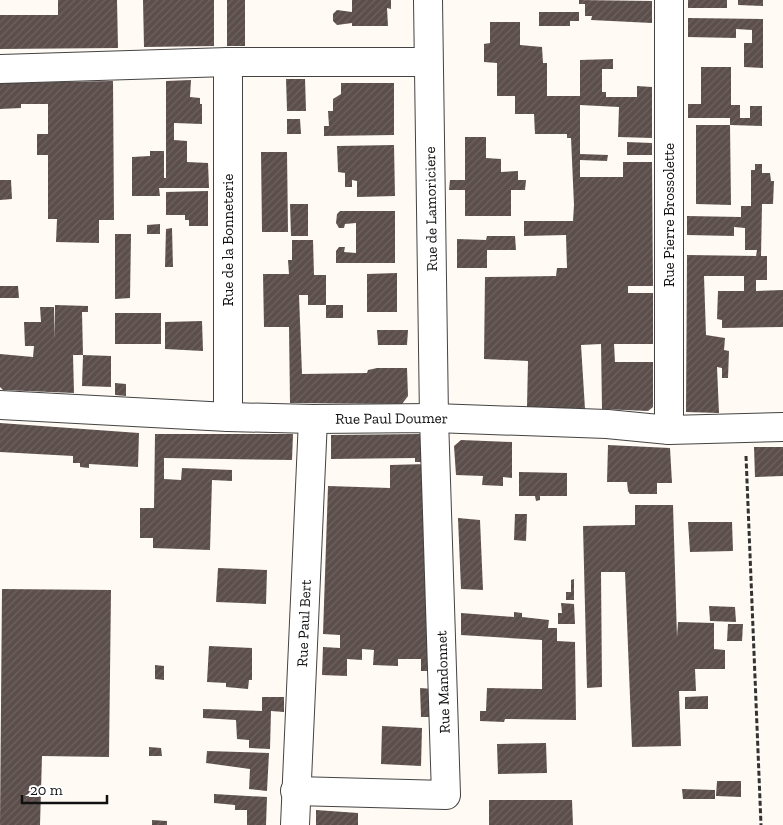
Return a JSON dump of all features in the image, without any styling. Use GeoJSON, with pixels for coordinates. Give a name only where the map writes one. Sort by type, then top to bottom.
{"type":"FeatureCollection","features":[{"type":"Feature","properties":{"kind":"street","name":"Rue de Lamoriciere"},"geometry":{"type":"LineString","coordinates":[[428,0],[434,418]]}},
{"type":"Feature","properties":{"kind":"street","name":"Rue Pierre Brossolette"},"geometry":{"type":"LineString","coordinates":[[669,0],[669,430]]}},
{"type":"Feature","properties":{"kind":"street"},"geometry":{"type":"LineString","coordinates":[[0,68],[228,62],[428,62]]}},
{"type":"Feature","properties":{"kind":"street","name":"Rue de la Bonneterie"},"geometry":{"type":"LineString","coordinates":[[228,62],[228,417]]}},
{"type":"Feature","properties":{"kind":"street","name":"Rue Paul Doumer"},"geometry":{"type":"LineString","coordinates":[[0,405],[228,417],[313,419],[434,418],[607,424],[669,430],[783,427]]}},
{"type":"Feature","properties":{"kind":"street","name":"Rue Mandonnet"},"geometry":{"type":"LineString","coordinates":[[295,791],[446,795],[434,418]]}},
{"type":"Feature","properties":{"kind":"street","name":"Rue Paul Bert"},"geometry":{"type":"LineString","coordinates":[[294,825],[313,419]]}},
{"type":"Feature","properties":{"kind":"path"},"geometry":{"type":"LineString","coordinates":[[745,428],[761,825]]}},
{"type":"Feature","properties":{"kind":"building"},"geometry":{"type":"Polygon","coordinates":[[[58,0],[117,0],[118,48],[0,49],[0,15],[58,15],[58,0]]]}},
{"type":"Feature","properties":{"kind":"building"},"geometry":{"type":"Polygon","coordinates":[[[143,0],[214,0],[214,46],[144,47],[143,0]]]}},
{"type":"Feature","properties":{"kind":"building"},"geometry":{"type":"Polygon","coordinates":[[[227,0],[245,0],[245,46],[227,46],[227,0]]]}},
{"type":"Feature","properties":{"kind":"building"},"geometry":{"type":"Polygon","coordinates":[[[352,0],[391,0],[391,9],[387,8],[388,26],[352,26],[352,23],[337,25],[333,21],[333,14],[337,10],[352,12],[352,0]]]}},
{"type":"Feature","properties":{"kind":"building"},"geometry":{"type":"Polygon","coordinates":[[[579,0],[652,1],[652,23],[591,20],[592,16],[585,16],[585,4],[579,4],[579,0]]]}},
{"type":"Feature","properties":{"kind":"building"},"geometry":{"type":"Polygon","coordinates":[[[688,0],[727,0],[727,8],[688,8],[688,0]]]}},
{"type":"Feature","properties":{"kind":"building"},"geometry":{"type":"Polygon","coordinates":[[[738,0],[763,0],[763,6],[738,5],[738,0]]]}},
{"type":"Feature","properties":{"kind":"building"},"geometry":{"type":"Polygon","coordinates":[[[539,12],[579,12],[579,21],[570,21],[570,26],[539,26],[539,12]]]}},
{"type":"Feature","properties":{"kind":"building"},"geometry":{"type":"Polygon","coordinates":[[[688,18],[763,19],[763,68],[744,67],[744,43],[752,43],[752,30],[736,29],[736,38],[688,37],[688,18]]]}},
{"type":"Feature","properties":{"kind":"building"},"geometry":{"type":"Polygon","coordinates":[[[490,22],[520,22],[520,45],[542,47],[543,63],[547,63],[547,96],[580,96],[580,60],[613,59],[613,69],[602,69],[602,92],[606,92],[606,97],[637,97],[637,86],[652,87],[652,138],[618,137],[619,107],[580,105],[580,154],[608,155],[607,161],[580,160],[580,177],[623,177],[623,162],[652,162],[653,286],[628,286],[628,293],[653,293],[653,344],[614,344],[615,362],[653,362],[653,407],[648,411],[602,409],[601,344],[581,345],[585,409],[527,407],[528,361],[484,359],[485,277],[556,276],[557,268],[567,268],[566,235],[524,236],[524,221],[573,221],[574,205],[571,138],[567,138],[567,134],[535,134],[534,114],[515,114],[515,96],[497,96],[497,63],[484,62],[484,44],[490,43],[490,22]]]}},
{"type":"Feature","properties":{"kind":"building"},"geometry":{"type":"Polygon","coordinates":[[[701,67],[731,67],[731,105],[740,105],[740,118],[750,118],[750,106],[762,106],[762,126],[730,125],[730,118],[688,118],[688,104],[701,104],[701,67]]]}},
{"type":"Feature","properties":{"kind":"building"},"geometry":{"type":"Polygon","coordinates":[[[286,79],[305,79],[306,111],[287,111],[286,79]]]}},
{"type":"Feature","properties":{"kind":"building"},"geometry":{"type":"Polygon","coordinates":[[[191,80],[190,97],[200,98],[200,104],[202,104],[202,124],[174,123],[174,140],[187,141],[187,162],[208,163],[209,188],[159,188],[160,196],[132,196],[132,157],[150,156],[150,151],[164,151],[164,178],[166,178],[166,81],[191,80]]]}},
{"type":"Feature","properties":{"kind":"building"},"geometry":{"type":"Polygon","coordinates":[[[113,81],[114,220],[99,220],[99,243],[56,242],[57,219],[48,219],[48,155],[37,155],[37,134],[48,134],[48,104],[21,104],[21,108],[0,109],[0,83],[113,81]]]}},
{"type":"Feature","properties":{"kind":"building"},"geometry":{"type":"Polygon","coordinates":[[[341,83],[394,83],[394,135],[324,136],[324,126],[329,126],[328,111],[333,111],[333,99],[341,94],[341,83]]]}},
{"type":"Feature","properties":{"kind":"building"},"geometry":{"type":"Polygon","coordinates":[[[287,119],[300,119],[301,134],[287,134],[287,119]]]}},
{"type":"Feature","properties":{"kind":"building"},"geometry":{"type":"Polygon","coordinates":[[[696,125],[730,125],[731,205],[696,204],[696,125]]]}},
{"type":"Feature","properties":{"kind":"building"},"geometry":{"type":"Polygon","coordinates":[[[465,137],[486,137],[486,158],[501,159],[501,172],[518,171],[518,180],[526,180],[525,190],[511,190],[511,216],[465,216],[465,190],[449,190],[450,180],[465,180],[465,137]]]}},
{"type":"Feature","properties":{"kind":"building"},"geometry":{"type":"Polygon","coordinates":[[[627,142],[652,143],[652,155],[627,155],[627,142]]]}},
{"type":"Feature","properties":{"kind":"building"},"geometry":{"type":"Polygon","coordinates":[[[394,145],[395,196],[357,197],[357,181],[352,180],[352,187],[345,187],[345,173],[338,172],[337,146],[394,145]]]}},
{"type":"Feature","properties":{"kind":"building"},"geometry":{"type":"Polygon","coordinates":[[[261,152],[287,152],[288,232],[262,232],[261,152]]]}},
{"type":"Feature","properties":{"kind":"building"},"geometry":{"type":"Polygon","coordinates":[[[755,164],[762,164],[762,173],[770,173],[771,181],[774,181],[773,204],[762,204],[761,256],[767,256],[767,280],[756,280],[756,291],[783,290],[783,327],[722,328],[722,320],[717,319],[718,291],[744,291],[744,276],[704,276],[706,335],[725,338],[724,350],[729,351],[728,378],[722,378],[722,368],[717,367],[719,413],[686,412],[687,255],[756,256],[757,250],[745,250],[745,228],[734,227],[734,236],[687,235],[687,216],[741,217],[741,206],[751,206],[751,170],[755,170],[755,164]]]}},
{"type":"Feature","properties":{"kind":"building"},"geometry":{"type":"Polygon","coordinates":[[[0,180],[11,180],[12,199],[0,200],[0,180]]]}},
{"type":"Feature","properties":{"kind":"building"},"geometry":{"type":"Polygon","coordinates":[[[208,191],[208,226],[189,226],[189,220],[185,220],[185,215],[166,215],[166,192],[208,191]]]}},
{"type":"Feature","properties":{"kind":"building"},"geometry":{"type":"Polygon","coordinates":[[[290,204],[308,204],[308,236],[291,236],[290,204]]]}},
{"type":"Feature","properties":{"kind":"building"},"geometry":{"type":"Polygon","coordinates":[[[340,211],[395,211],[395,263],[336,263],[336,251],[339,247],[345,247],[344,252],[356,253],[356,223],[345,224],[344,228],[339,228],[336,223],[337,214],[340,211]]]}},
{"type":"Feature","properties":{"kind":"building"},"geometry":{"type":"Polygon","coordinates":[[[160,224],[160,234],[147,234],[147,225],[160,224]]]}},
{"type":"Feature","properties":{"kind":"building"},"geometry":{"type":"Polygon","coordinates":[[[172,228],[173,267],[165,267],[166,229],[172,228]]]}},
{"type":"Feature","properties":{"kind":"building"},"geometry":{"type":"Polygon","coordinates":[[[115,234],[131,234],[130,298],[115,299],[115,234]]]}},
{"type":"Feature","properties":{"kind":"building"},"geometry":{"type":"Polygon","coordinates":[[[487,236],[515,236],[516,250],[487,250],[487,268],[457,268],[457,239],[486,240],[487,236]]]}},
{"type":"Feature","properties":{"kind":"building"},"geometry":{"type":"Polygon","coordinates":[[[292,240],[313,240],[314,275],[326,275],[326,305],[308,305],[308,295],[299,295],[302,374],[367,373],[368,370],[377,368],[407,368],[408,396],[402,404],[290,403],[289,327],[264,327],[263,274],[289,274],[288,260],[292,260],[292,240]]]}},
{"type":"Feature","properties":{"kind":"building"},"geometry":{"type":"Polygon","coordinates":[[[397,273],[397,312],[367,312],[367,274],[397,273]]]}},
{"type":"Feature","properties":{"kind":"building"},"geometry":{"type":"Polygon","coordinates":[[[0,286],[18,286],[19,298],[0,298],[0,286]]]}},
{"type":"Feature","properties":{"kind":"building"},"geometry":{"type":"Polygon","coordinates":[[[55,305],[88,306],[88,312],[82,312],[83,355],[73,355],[74,393],[3,390],[0,387],[0,354],[33,357],[34,346],[25,346],[24,322],[41,322],[40,307],[54,307],[55,340],[55,305]]]}},
{"type":"Feature","properties":{"kind":"building"},"geometry":{"type":"Polygon","coordinates":[[[326,305],[343,305],[343,318],[326,318],[326,305]]]}},
{"type":"Feature","properties":{"kind":"building"},"geometry":{"type":"Polygon","coordinates":[[[115,313],[161,313],[161,344],[115,344],[115,313]]]}},
{"type":"Feature","properties":{"kind":"building"},"geometry":{"type":"Polygon","coordinates":[[[202,321],[203,351],[165,349],[165,322],[202,321]]]}},
{"type":"Feature","properties":{"kind":"building"},"geometry":{"type":"Polygon","coordinates":[[[377,330],[408,330],[407,345],[378,345],[377,330]]]}},
{"type":"Feature","properties":{"kind":"building"},"geometry":{"type":"Polygon","coordinates":[[[83,355],[111,356],[111,387],[82,386],[83,355]]]}},
{"type":"Feature","properties":{"kind":"building"},"geometry":{"type":"Polygon","coordinates":[[[115,383],[126,384],[126,396],[115,395],[115,383]]]}},
{"type":"Feature","properties":{"kind":"building"},"geometry":{"type":"Polygon","coordinates":[[[0,423],[139,433],[138,467],[89,464],[89,468],[80,467],[80,463],[73,463],[73,456],[0,452],[0,423]]]}},
{"type":"Feature","properties":{"kind":"building"},"geometry":{"type":"Polygon","coordinates":[[[155,434],[293,434],[292,460],[164,458],[164,479],[181,480],[182,468],[232,470],[232,481],[212,480],[210,550],[153,548],[153,538],[140,538],[140,508],[154,508],[155,434]]]}},
{"type":"Feature","properties":{"kind":"building"},"geometry":{"type":"Polygon","coordinates":[[[420,434],[420,444],[427,445],[427,462],[415,462],[415,458],[331,459],[331,435],[420,434]]]}},
{"type":"Feature","properties":{"kind":"building"},"geometry":{"type":"Polygon","coordinates":[[[461,440],[512,442],[512,478],[503,477],[503,486],[482,485],[483,476],[456,475],[454,446],[461,440]]]}},
{"type":"Feature","properties":{"kind":"building"},"geometry":{"type":"Polygon","coordinates":[[[608,445],[670,448],[672,483],[657,483],[657,494],[630,494],[627,482],[607,482],[608,445]]]}},
{"type":"Feature","properties":{"kind":"building"},"geometry":{"type":"Polygon","coordinates":[[[754,447],[783,447],[783,476],[755,477],[754,447]]]}},
{"type":"Feature","properties":{"kind":"building"},"geometry":{"type":"Polygon","coordinates":[[[427,464],[432,671],[421,671],[421,659],[398,659],[398,666],[373,665],[374,650],[362,649],[362,660],[347,659],[347,676],[322,675],[323,647],[340,648],[340,635],[323,634],[328,486],[390,488],[390,465],[427,464]]]}},
{"type":"Feature","properties":{"kind":"building"},"geometry":{"type":"Polygon","coordinates":[[[519,472],[567,473],[567,496],[540,496],[540,500],[536,501],[535,496],[519,496],[519,472]]]}},
{"type":"Feature","properties":{"kind":"building"},"geometry":{"type":"Polygon","coordinates":[[[635,505],[673,505],[677,637],[678,622],[714,623],[714,649],[725,650],[725,669],[695,669],[696,691],[679,691],[681,746],[632,747],[625,572],[601,572],[602,687],[587,688],[583,526],[635,525],[635,505]]]}},
{"type":"Feature","properties":{"kind":"building"},"geometry":{"type":"Polygon","coordinates":[[[515,514],[527,514],[526,541],[514,540],[515,514]]]}},
{"type":"Feature","properties":{"kind":"building"},"geometry":{"type":"Polygon","coordinates":[[[458,518],[480,520],[483,590],[461,589],[458,518]]]}},
{"type":"Feature","properties":{"kind":"building"},"geometry":{"type":"Polygon","coordinates":[[[688,522],[732,522],[733,551],[690,552],[688,522]]]}},
{"type":"Feature","properties":{"kind":"building"},"geometry":{"type":"Polygon","coordinates":[[[218,568],[267,570],[266,604],[216,602],[218,568]]]}},
{"type":"Feature","properties":{"kind":"building"},"geometry":{"type":"Polygon","coordinates":[[[574,579],[574,600],[566,600],[566,592],[571,592],[571,580],[574,579]]]}},
{"type":"Feature","properties":{"kind":"building"},"geometry":{"type":"Polygon","coordinates":[[[2,589],[111,590],[109,757],[42,756],[40,825],[0,825],[2,589]]]}},
{"type":"Feature","properties":{"kind":"building"},"geometry":{"type":"Polygon","coordinates":[[[561,603],[574,604],[575,624],[558,624],[558,613],[562,613],[561,603]]]}},
{"type":"Feature","properties":{"kind":"building"},"geometry":{"type":"Polygon","coordinates":[[[709,606],[735,607],[736,622],[710,621],[709,606]]]}},
{"type":"Feature","properties":{"kind":"building"},"geometry":{"type":"Polygon","coordinates":[[[514,612],[522,613],[522,617],[549,620],[548,628],[557,628],[557,641],[575,642],[576,720],[505,719],[504,722],[480,721],[480,711],[486,711],[487,688],[542,689],[542,640],[461,635],[461,613],[514,617],[514,612]]]}},
{"type":"Feature","properties":{"kind":"building"},"geometry":{"type":"Polygon","coordinates":[[[728,624],[743,624],[742,641],[727,641],[728,624]]]}},
{"type":"Feature","properties":{"kind":"building"},"geometry":{"type":"Polygon","coordinates":[[[209,646],[252,648],[252,680],[249,680],[248,689],[226,687],[226,683],[207,682],[209,646]]]}},
{"type":"Feature","properties":{"kind":"building"},"geometry":{"type":"Polygon","coordinates":[[[155,665],[164,666],[164,680],[155,679],[155,665]]]}},
{"type":"Feature","properties":{"kind":"building"},"geometry":{"type":"Polygon","coordinates":[[[420,688],[433,689],[434,717],[421,717],[420,688]]]}},
{"type":"Feature","properties":{"kind":"building"},"geometry":{"type":"Polygon","coordinates":[[[708,696],[708,709],[685,709],[685,697],[708,696]]]}},
{"type":"Feature","properties":{"kind":"building"},"geometry":{"type":"Polygon","coordinates":[[[262,697],[284,697],[284,712],[271,711],[270,749],[249,748],[249,740],[237,739],[236,720],[203,718],[203,709],[262,711],[262,697]]]}},
{"type":"Feature","properties":{"kind":"building"},"geometry":{"type":"Polygon","coordinates":[[[382,726],[422,728],[421,766],[381,764],[382,726]]]}},
{"type":"Feature","properties":{"kind":"building"},"geometry":{"type":"Polygon","coordinates":[[[546,743],[547,773],[498,774],[497,744],[546,743]]]}},
{"type":"Feature","properties":{"kind":"building"},"geometry":{"type":"Polygon","coordinates":[[[149,747],[161,748],[162,756],[149,756],[149,747]]]}},
{"type":"Feature","properties":{"kind":"building"},"geometry":{"type":"Polygon","coordinates":[[[207,751],[269,753],[267,791],[249,789],[250,769],[206,763],[207,751]]]}},
{"type":"Feature","properties":{"kind":"building"},"geometry":{"type":"Polygon","coordinates":[[[717,781],[741,781],[741,797],[716,796],[717,781]]]}},
{"type":"Feature","properties":{"kind":"building"},"geometry":{"type":"Polygon","coordinates":[[[682,789],[715,790],[715,799],[683,799],[682,789]]]}},
{"type":"Feature","properties":{"kind":"building"},"geometry":{"type":"Polygon","coordinates":[[[214,794],[267,797],[266,825],[247,825],[247,810],[235,810],[235,805],[214,803],[214,794]]]}},
{"type":"Feature","properties":{"kind":"building"},"geometry":{"type":"Polygon","coordinates":[[[489,800],[572,800],[573,825],[489,825],[489,800]]]}},
{"type":"Feature","properties":{"kind":"building"},"geometry":{"type":"Polygon","coordinates":[[[316,810],[358,813],[358,825],[316,825],[316,810]]]}},
{"type":"Feature","properties":{"kind":"building"},"geometry":{"type":"Polygon","coordinates":[[[152,820],[167,821],[167,825],[152,825],[152,820]]]}}]}
